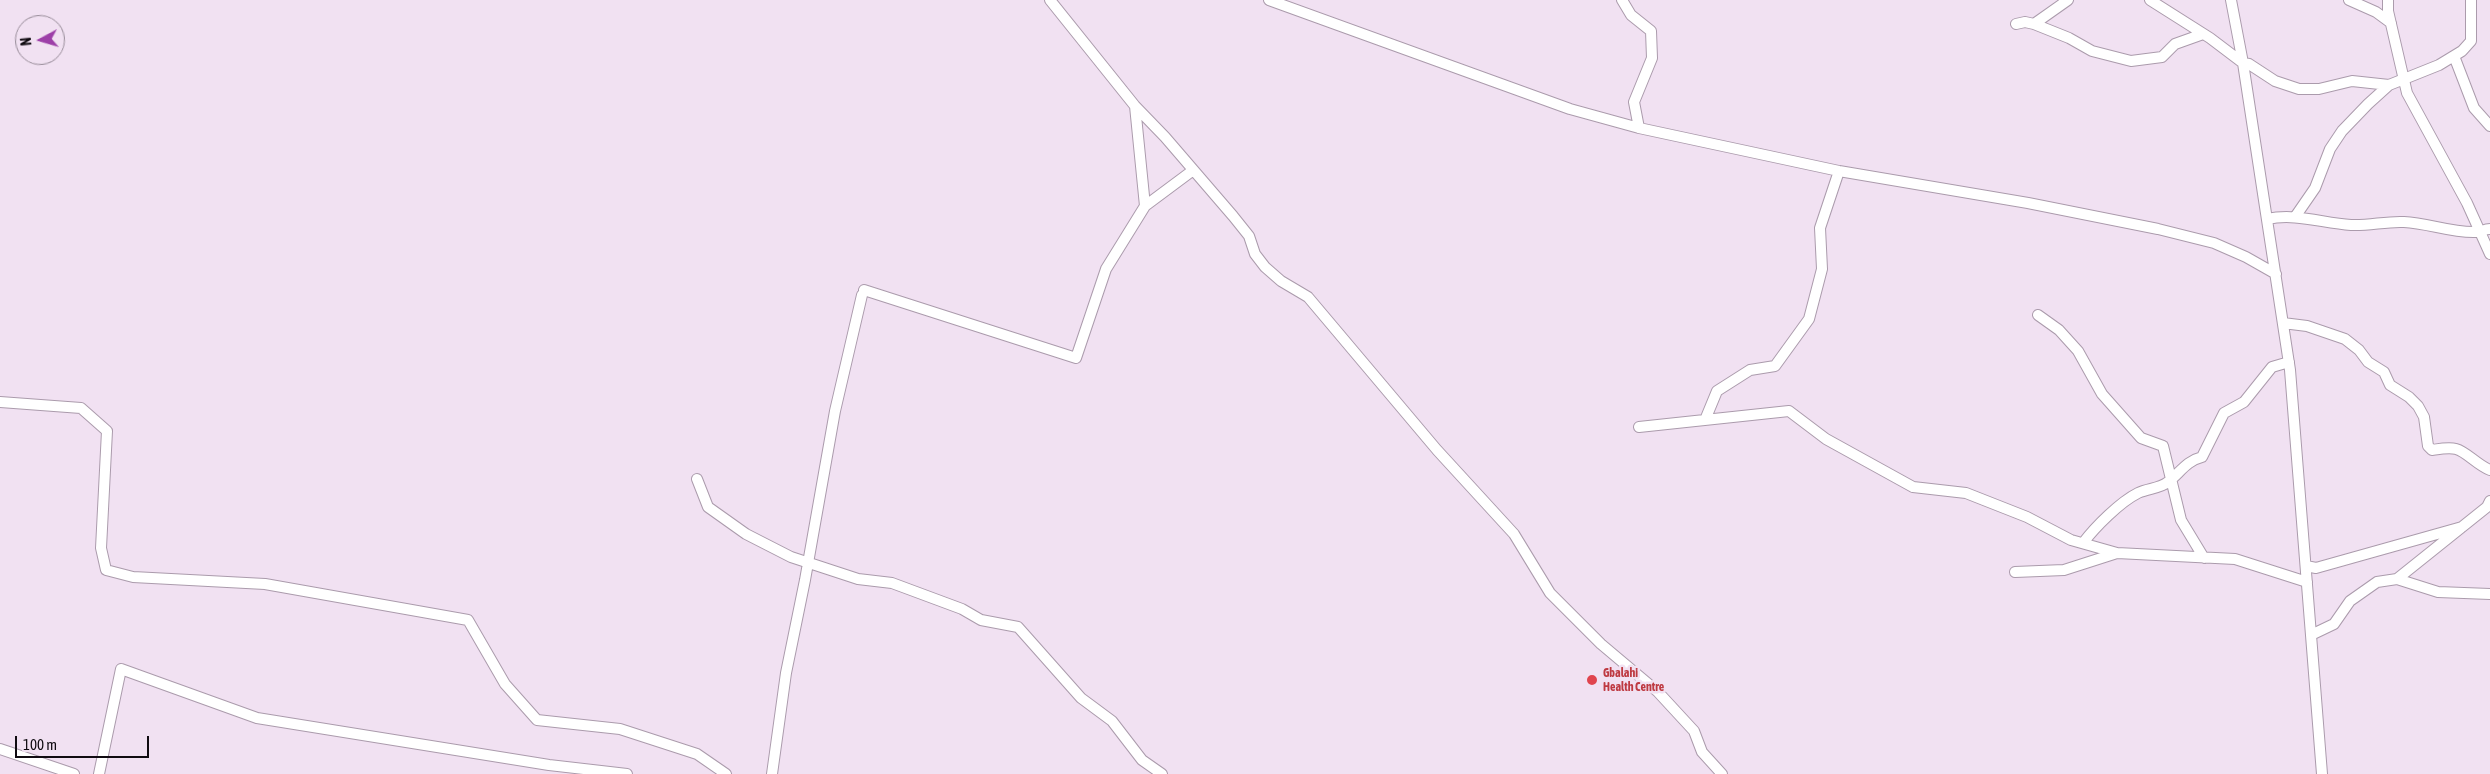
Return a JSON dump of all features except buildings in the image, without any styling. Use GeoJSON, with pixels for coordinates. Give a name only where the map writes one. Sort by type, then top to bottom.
{"type":"FeatureCollection","features":[{"type":"Feature","properties":{"kind":"street"},"geometry":{"type":"LineString","coordinates":[[1050,0],[1135,106],[1165,137],[1249,236],[1255,254],[1265,267],[1280,282],[1308,298],[1437,450],[1514,534],[1550,593],[1601,644],[1658,692],[1694,731],[1702,752],[1722,774]]}},
{"type":"Feature","properties":{"kind":"street"},"geometry":{"type":"LineString","coordinates":[[1269,0],[1528,96],[1639,128],[1839,171],[2028,203],[2158,228],[2214,243],[2246,257],[2276,274]]}},
{"type":"Feature","properties":{"kind":"street"},"geometry":{"type":"LineString","coordinates":[[1622,0],[1631,15],[1650,31],[1652,58],[1634,102],[1639,128]]}},
{"type":"Feature","properties":{"kind":"street"},"geometry":{"type":"LineString","coordinates":[[2034,24],[2068,0]]}},
{"type":"Feature","properties":{"kind":"street"},"geometry":{"type":"LineString","coordinates":[[2150,0],[2203,34],[2243,63],[2249,64],[2275,81],[2299,89],[2320,89],[2352,81],[2389,85]]}},
{"type":"Feature","properties":{"kind":"street"},"geometry":{"type":"LineString","coordinates":[[2232,0],[2289,362],[2322,774]]}},
{"type":"Feature","properties":{"kind":"street"},"geometry":{"type":"LineString","coordinates":[[2349,0],[2376,12],[2391,23]]}},
{"type":"Feature","properties":{"kind":"street"},"geometry":{"type":"LineString","coordinates":[[2388,0],[2391,23],[2407,93],[2466,203],[2490,254]]}},
{"type":"Feature","properties":{"kind":"street"},"geometry":{"type":"LineString","coordinates":[[2295,217],[2316,188],[2326,157],[2342,131],[2389,85],[2439,65],[2454,56],[2471,41],[2471,0]]}},
{"type":"Feature","properties":{"kind":"street"},"geometry":{"type":"LineString","coordinates":[[2016,24],[2025,22],[2034,24],[2069,38],[2092,51],[2131,61],[2162,56],[2175,44],[2203,34]]}},
{"type":"Feature","properties":{"kind":"street"},"geometry":{"type":"LineString","coordinates":[[2454,56],[2474,108],[2490,126]]}},
{"type":"Feature","properties":{"kind":"street"},"geometry":{"type":"LineString","coordinates":[[1135,106],[1145,206]]}},
{"type":"Feature","properties":{"kind":"street"},"geometry":{"type":"LineString","coordinates":[[772,774],[786,673],[835,411],[863,292],[1076,358],[1106,269],[1145,206],[1192,171]]}},
{"type":"Feature","properties":{"kind":"street"},"geometry":{"type":"LineString","coordinates":[[1704,420],[1717,391],[1750,370],[1775,366],[1809,319],[1822,269],[1820,228],[1839,171]]}},
{"type":"Feature","properties":{"kind":"street"},"geometry":{"type":"LineString","coordinates":[[2267,219],[2282,216],[2348,225],[2404,222],[2454,231],[2478,232],[2490,229]]}},
{"type":"Feature","properties":{"kind":"street"},"geometry":{"type":"LineString","coordinates":[[2038,316],[2059,330],[2078,351],[2102,394],[2141,438],[2163,446],[2181,520],[2204,558]]}},
{"type":"Feature","properties":{"kind":"street"},"geometry":{"type":"LineString","coordinates":[[2283,323],[2307,326],[2345,339],[2359,350],[2368,362],[2384,372],[2390,385],[2410,397],[2418,406],[2424,417],[2428,446],[2432,450],[2454,448],[2462,451],[2478,465],[2490,470]]}},
{"type":"Feature","properties":{"kind":"street"},"geometry":{"type":"LineString","coordinates":[[2084,543],[2091,532],[2122,504],[2139,493],[2161,487],[2192,460],[2202,457],[2224,413],[2244,402],[2272,367],[2289,362]]}},
{"type":"Feature","properties":{"kind":"street"},"geometry":{"type":"LineString","coordinates":[[0,402],[81,408],[107,431],[101,548],[106,570],[133,577],[265,584],[468,620],[505,684],[537,720],[620,729],[697,754],[726,774]]}},
{"type":"Feature","properties":{"kind":"street"},"geometry":{"type":"LineString","coordinates":[[1639,427],[1789,411],[1826,439],[1913,487],[1966,493],[2084,543],[2117,553],[2235,559],[2307,582]]}},
{"type":"Feature","properties":{"kind":"street"},"geometry":{"type":"LineString","coordinates":[[697,479],[708,507],[746,534],[791,557],[858,579],[892,583],[962,609],[981,620],[1018,627],[1081,698],[1112,721],[1142,760],[1162,774]]}},
{"type":"Feature","properties":{"kind":"street"},"geometry":{"type":"LineString","coordinates":[[2397,579],[2487,507],[2490,501]]}},
{"type":"Feature","properties":{"kind":"street"},"geometry":{"type":"LineString","coordinates":[[2306,566],[2316,568],[2462,527]]}},
{"type":"Feature","properties":{"kind":"street"},"geometry":{"type":"LineString","coordinates":[[2015,572],[2064,570],[2117,553]]}},
{"type":"Feature","properties":{"kind":"street"},"geometry":{"type":"LineString","coordinates":[[2311,635],[2334,624],[2350,601],[2377,582],[2397,579],[2438,592],[2490,594]]}},
{"type":"Feature","properties":{"kind":"street"},"geometry":{"type":"LineString","coordinates":[[99,774],[121,669],[257,718],[548,769],[627,774]]}},
{"type":"Feature","properties":{"kind":"street"},"geometry":{"type":"LineString","coordinates":[[0,749],[74,774]]}},
{"type":"Feature","properties":{"kind":"place","name":"Gbalahi Health Centre"},"geometry":{"type":"Point","coordinates":[1592,680]}}]}
